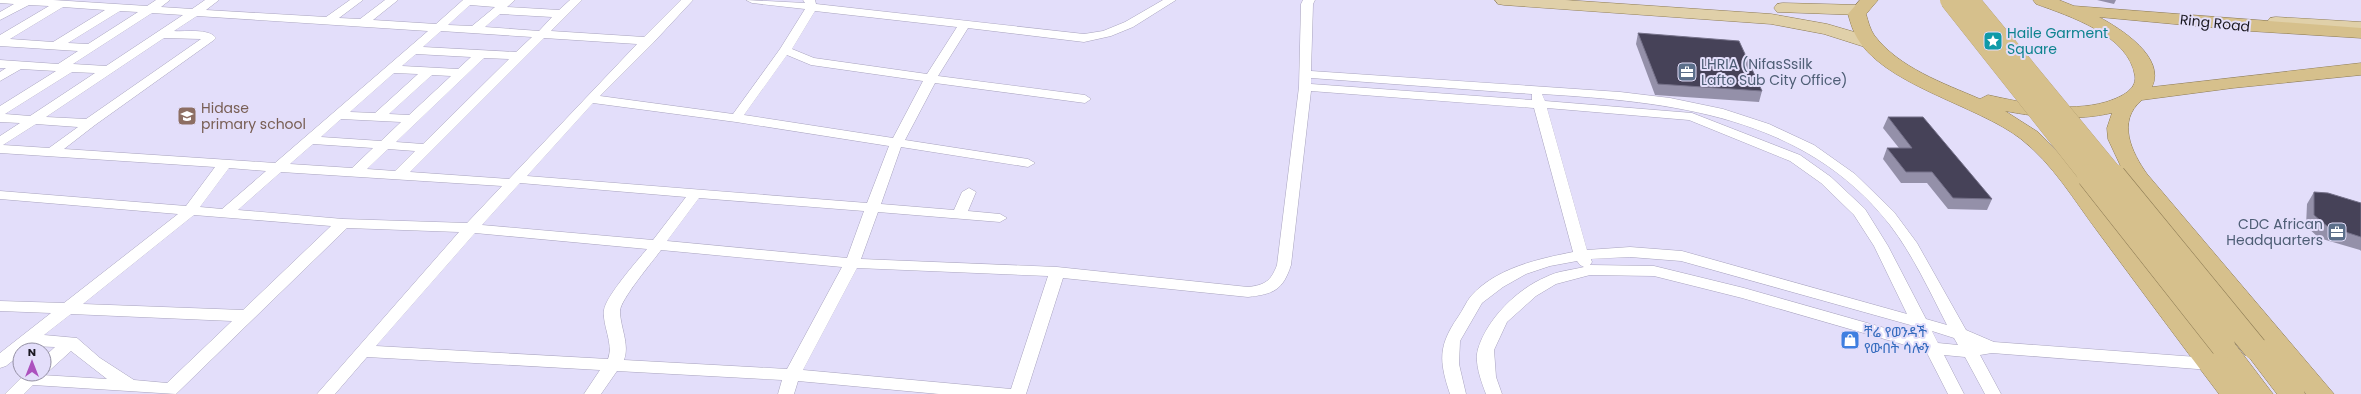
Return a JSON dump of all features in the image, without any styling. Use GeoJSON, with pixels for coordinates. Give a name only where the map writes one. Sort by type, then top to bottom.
{"type":"FeatureCollection","features":[{"type":"Feature","properties":{"kind":"highway"},"geometry":{"type":"LineString","coordinates":[[1950,0],[2216,355],[2233,394]]}},
{"type":"Feature","properties":{"kind":"highway"},"geometry":{"type":"LineString","coordinates":[[1969,0],[2292,394]]}},
{"type":"Feature","properties":{"kind":"highway"},"geometry":{"type":"LineString","coordinates":[[2042,0],[2069,9],[2108,29],[2127,43],[2139,57],[2145,71],[2144,84],[2120,115],[2117,129],[2118,138],[2128,161],[2193,245],[2321,394]]}},
{"type":"Feature","properties":{"kind":"highway"},"geometry":{"type":"LineString","coordinates":[[1864,5],[1857,14],[1859,27],[1868,42],[1896,65],[1987,108],[2016,125],[2034,138],[2071,178],[2216,355],[2260,394]]}},
{"type":"Feature","properties":{"kind":"highway","name":"Ring Road"},"geometry":{"type":"LineString","coordinates":[[2069,9],[2208,21],[2278,29],[2361,33]]}},
{"type":"Feature","properties":{"kind":"highway"},"geometry":{"type":"LineString","coordinates":[[1945,89],[2015,107],[2050,111],[2082,111],[2109,107],[2132,98],[2232,82],[2361,69]]}},
{"type":"Feature","properties":{"kind":"main road"},"geometry":{"type":"LineString","coordinates":[[1504,0],[1608,9],[1771,19],[1827,29],[1868,42]]}},
{"type":"Feature","properties":{"kind":"main road"},"geometry":{"type":"LineString","coordinates":[[1694,0],[1800,10],[1864,5]]}},
{"type":"Feature","properties":{"kind":"main road"},"geometry":{"type":"LineString","coordinates":[[2208,21],[2271,22],[2361,27]]}},
{"type":"Feature","properties":{"kind":"street"},"geometry":{"type":"LineString","coordinates":[[0,0],[58,2],[131,8],[164,0]]}},
{"type":"Feature","properties":{"kind":"street"},"geometry":{"type":"LineString","coordinates":[[0,142],[212,0]]}},
{"type":"Feature","properties":{"kind":"street"},"geometry":{"type":"LineString","coordinates":[[328,21],[357,0]]}},
{"type":"Feature","properties":{"kind":"street"},"geometry":{"type":"LineString","coordinates":[[362,24],[392,0]]}},
{"type":"Feature","properties":{"kind":"street"},"geometry":{"type":"LineString","coordinates":[[398,176],[576,0]]}},
{"type":"Feature","properties":{"kind":"street"},"geometry":{"type":"LineString","coordinates":[[325,394],[471,228],[590,99],[649,41],[687,0]]}},
{"type":"Feature","properties":{"kind":"street"},"geometry":{"type":"LineString","coordinates":[[752,0],[810,3],[1072,37],[1099,37],[1139,22],[1170,0]]}},
{"type":"Feature","properties":{"kind":"street"},"geometry":{"type":"LineString","coordinates":[[0,195],[189,212],[227,212],[343,223],[471,228],[659,244],[852,263],[1057,272],[1248,292],[1268,290],[1279,280],[1284,265],[1305,81],[1307,4],[1310,0]]}},
{"type":"Feature","properties":{"kind":"street"},"geometry":{"type":"LineString","coordinates":[[0,17],[24,1]]}},
{"type":"Feature","properties":{"kind":"street"},"geometry":{"type":"LineString","coordinates":[[227,212],[469,1],[562,14]]}},
{"type":"Feature","properties":{"kind":"street"},"geometry":{"type":"LineString","coordinates":[[0,41],[58,2]]}},
{"type":"Feature","properties":{"kind":"street"},"geometry":{"type":"LineString","coordinates":[[736,118],[785,50],[810,3]]}},
{"type":"Feature","properties":{"kind":"street"},"geometry":{"type":"LineString","coordinates":[[0,112],[65,67],[146,5],[195,12],[362,24],[649,41]]}},
{"type":"Feature","properties":{"kind":"street"},"geometry":{"type":"LineString","coordinates":[[474,31],[503,5]]}},
{"type":"Feature","properties":{"kind":"street"},"geometry":{"type":"LineString","coordinates":[[55,46],[118,7]]}},
{"type":"Feature","properties":{"kind":"street"},"geometry":{"type":"LineString","coordinates":[[786,394],[792,375],[852,263],[896,144],[931,78],[966,24]]}},
{"type":"Feature","properties":{"kind":"street"},"geometry":{"type":"LineString","coordinates":[[52,152],[81,131],[90,122],[210,38],[208,36],[161,34]]}},
{"type":"Feature","properties":{"kind":"street"},"geometry":{"type":"LineString","coordinates":[[0,41],[89,48]]}},
{"type":"Feature","properties":{"kind":"street"},"geometry":{"type":"LineString","coordinates":[[413,50],[520,56]]}},
{"type":"Feature","properties":{"kind":"street"},"geometry":{"type":"LineString","coordinates":[[785,50],[811,61],[843,67],[1085,99]]}},
{"type":"Feature","properties":{"kind":"street"},"geometry":{"type":"LineString","coordinates":[[355,173],[481,54]]}},
{"type":"Feature","properties":{"kind":"street"},"geometry":{"type":"LineString","coordinates":[[0,64],[108,70]]}},
{"type":"Feature","properties":{"kind":"street"},"geometry":{"type":"LineString","coordinates":[[0,77],[19,65]]}},
{"type":"Feature","properties":{"kind":"street"},"geometry":{"type":"LineString","coordinates":[[391,69],[462,73]]}},
{"type":"Feature","properties":{"kind":"street"},"geometry":{"type":"LineString","coordinates":[[378,117],[429,71]]}},
{"type":"Feature","properties":{"kind":"street"},"geometry":{"type":"LineString","coordinates":[[1305,81],[1535,90],[1629,96],[1694,105],[1767,127],[1812,149],[1856,181],[1890,215],[1911,247],[1961,334],[1993,394]]}},
{"type":"Feature","properties":{"kind":"street"},"geometry":{"type":"LineString","coordinates":[[1305,81],[1539,104],[1644,111],[1692,117],[1795,158],[1826,180],[1860,212],[1881,246],[1956,394]]}},
{"type":"Feature","properties":{"kind":"street"},"geometry":{"type":"LineString","coordinates":[[1535,90],[1581,255],[1590,270]]}},
{"type":"Feature","properties":{"kind":"street"},"geometry":{"type":"LineString","coordinates":[[590,99],[736,118],[896,144],[1028,163]]}},
{"type":"Feature","properties":{"kind":"street"},"geometry":{"type":"LineString","coordinates":[[339,115],[412,119]]}},
{"type":"Feature","properties":{"kind":"street"},"geometry":{"type":"LineString","coordinates":[[0,118],[82,123],[90,122]]}},
{"type":"Feature","properties":{"kind":"street"},"geometry":{"type":"LineString","coordinates":[[310,140],[427,148]]}},
{"type":"Feature","properties":{"kind":"street"},"geometry":{"type":"LineString","coordinates":[[0,149],[398,176],[515,181],[1000,218]]}},
{"type":"Feature","properties":{"kind":"street"},"geometry":{"type":"LineString","coordinates":[[1795,158],[1812,149]]}},
{"type":"Feature","properties":{"kind":"street"},"geometry":{"type":"LineString","coordinates":[[0,362],[30,340],[66,308],[189,212],[224,164]]}},
{"type":"Feature","properties":{"kind":"street"},"geometry":{"type":"LineString","coordinates":[[959,216],[969,192]]}},
{"type":"Feature","properties":{"kind":"street"},"geometry":{"type":"LineString","coordinates":[[591,394],[613,366],[617,358],[617,342],[612,310],[617,299],[695,194]]}},
{"type":"Feature","properties":{"kind":"street"},"geometry":{"type":"LineString","coordinates":[[52,379],[129,385],[168,391],[249,316],[343,223]]}},
{"type":"Feature","properties":{"kind":"street"},"geometry":{"type":"LineString","coordinates":[[1458,394],[1454,381],[1451,359],[1453,336],[1477,300],[1501,281],[1551,260],[1613,252],[1657,253],[1682,256],[1920,324],[1961,334],[1992,347]]}},
{"type":"Feature","properties":{"kind":"street"},"geometry":{"type":"LineString","coordinates":[[1494,394],[1488,377],[1486,350],[1501,319],[1531,292],[1551,280],[1590,270],[1654,271],[1744,293],[1934,348],[1970,352],[1992,347],[2216,355]]}},
{"type":"Feature","properties":{"kind":"street"},"geometry":{"type":"LineString","coordinates":[[1018,394],[1057,272]]}},
{"type":"Feature","properties":{"kind":"street"},"geometry":{"type":"LineString","coordinates":[[0,306],[249,316]]}},
{"type":"Feature","properties":{"kind":"street"},"geometry":{"type":"LineString","coordinates":[[30,340],[71,342],[94,362],[129,385]]}},
{"type":"Feature","properties":{"kind":"street"},"geometry":{"type":"LineString","coordinates":[[52,359],[71,342]]}},
{"type":"Feature","properties":{"kind":"street"},"geometry":{"type":"LineString","coordinates":[[364,351],[792,375],[1007,394]]}},
{"type":"Feature","properties":{"kind":"street"},"geometry":{"type":"LineString","coordinates":[[13,394],[26,382]]}},
{"type":"Feature","properties":{"kind":"building"},"geometry":{"type":"Polygon","coordinates":[[[1638,33],[1739,41],[1762,91],[1658,84],[1638,33]]]}},
{"type":"Feature","properties":{"kind":"building"},"geometry":{"type":"Polygon","coordinates":[[[1888,117],[1923,117],[1992,199],[1953,198],[1932,172],[1906,172],[1887,148],[1912,148],[1888,117]]]}},
{"type":"Feature","properties":{"kind":"building"},"geometry":{"type":"Polygon","coordinates":[[[2314,192],[2328,193],[2361,203],[2361,237],[2327,226],[2314,215],[2314,192]]]}},
{"type":"Feature","properties":{"kind":"place","name":"Haile Garment Square"},"geometry":{"type":"Point","coordinates":[1993,41]}},
{"type":"Feature","properties":{"kind":"place","name":"LHRIA (NifasSsilk Lafto Sub City Office)"},"geometry":{"type":"Point","coordinates":[1687,72]}},
{"type":"Feature","properties":{"kind":"place","name":"Hidase primary school"},"geometry":{"type":"Point","coordinates":[187,116]}},
{"type":"Feature","properties":{"kind":"place","name":"CDC African Headquarters"},"geometry":{"type":"Point","coordinates":[2337,232]}},
{"type":"Feature","properties":{"kind":"place","name":"ቸሬ የወንዳች የውበት ሳሎን"},"geometry":{"type":"Point","coordinates":[1850,340]}}]}
